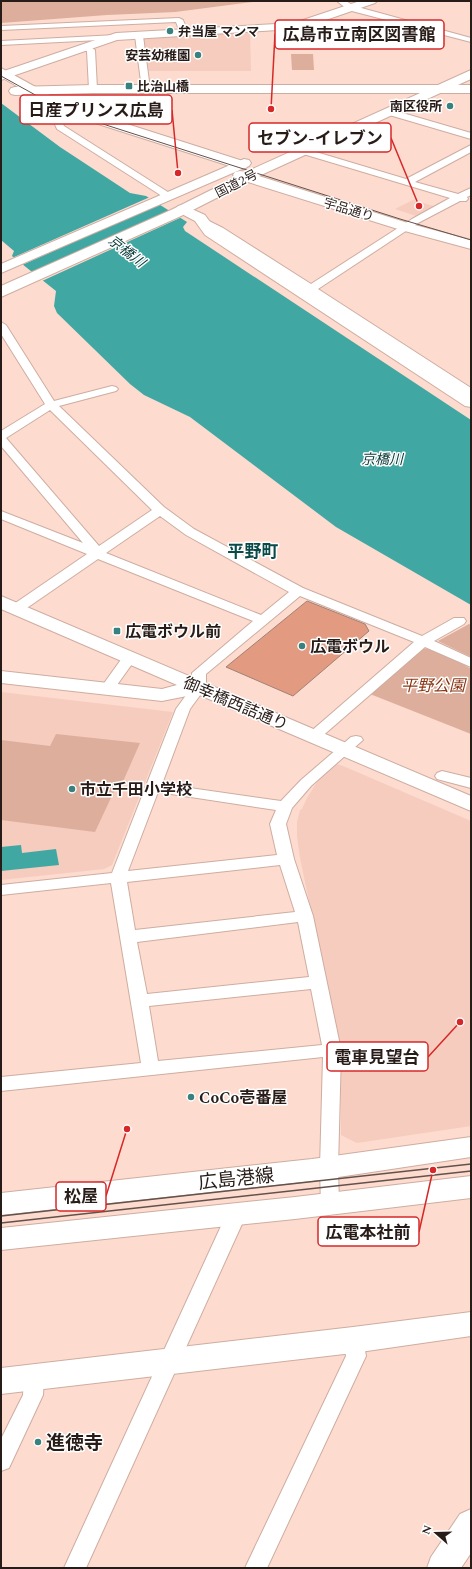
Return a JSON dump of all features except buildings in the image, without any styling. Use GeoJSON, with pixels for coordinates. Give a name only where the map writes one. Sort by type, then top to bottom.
{"type":"FeatureCollection","features":[{"type":"Feature","properties":{"kind":"main road"},"geometry":{"type":"LineString","coordinates":[[2,76],[116,37],[294,26],[313,22],[371,1]]}},
{"type":"Feature","properties":{"kind":"main road","name":"国道2号"},"geometry":{"type":"LineString","coordinates":[[1,292],[37,277],[179,211],[251,168],[303,150],[440,89],[467,69]]}},
{"type":"Feature","properties":{"kind":"main road","name":"国道2号"},"geometry":{"type":"LineString","coordinates":[[314,132],[409,89],[467,69]]}},
{"type":"Feature","properties":{"kind":"main road"},"geometry":{"type":"LineString","coordinates":[[2,76],[34,90],[75,112],[251,168]]}},
{"type":"Feature","properties":{"kind":"main road","name":"宇品通り"},"geometry":{"type":"LineString","coordinates":[[2,76],[15,91],[47,110],[62,116],[227,171],[251,168],[471,245]]}},
{"type":"Feature","properties":{"kind":"main road"},"geometry":{"type":"LineString","coordinates":[[15,91],[93,89],[471,88]]}},
{"type":"Feature","properties":{"kind":"main road","name":"国道2号"},"geometry":{"type":"LineString","coordinates":[[1,270],[162,198],[227,171]]}},
{"type":"Feature","properties":{"kind":"main road"},"geometry":{"type":"LineString","coordinates":[[179,211],[200,218],[210,232],[471,402]]}},
{"type":"Feature","properties":{"kind":"main road","name":"宇品通り"},"geometry":{"type":"LineString","coordinates":[[411,224],[471,237]]}},
{"type":"Feature","properties":{"kind":"main road","name":"御幸橋西詰通り"},"geometry":{"type":"LineString","coordinates":[[1,590],[15,604],[130,657],[199,680]]}},
{"type":"Feature","properties":{"kind":"main road","name":"御幸橋西詰通り"},"geometry":{"type":"LineString","coordinates":[[15,604],[319,731],[471,804]]}},
{"type":"Feature","properties":{"kind":"main road"},"geometry":{"type":"LineString","coordinates":[[1,677],[162,695],[199,680]]}},
{"type":"Feature","properties":{"kind":"main road","name":"御幸橋西詰通り"},"geometry":{"type":"LineString","coordinates":[[350,745],[442,776],[471,788]]}},
{"type":"Feature","properties":{"kind":"main road","name":"広島港線"},"geometry":{"type":"LineString","coordinates":[[1,1204],[329,1168],[471,1147]]}},
{"type":"Feature","properties":{"kind":"main road","name":"広島港線"},"geometry":{"type":"LineString","coordinates":[[1,1239],[237,1213],[330,1205],[471,1187]]}},
{"type":"Feature","properties":{"kind":"main road"},"geometry":{"type":"LineString","coordinates":[[1,1381],[353,1340],[471,1324]]}},
{"type":"Feature","properties":{"kind":"main road"},"geometry":{"type":"LineString","coordinates":[[443,1568],[471,1524]]}},
{"type":"Feature","properties":{"kind":"street"},"geometry":{"type":"LineString","coordinates":[[341,1],[351,8],[471,40]]}},
{"type":"Feature","properties":{"kind":"street"},"geometry":{"type":"LineString","coordinates":[[1,28],[179,20],[184,33]]}},
{"type":"Feature","properties":{"kind":"street"},"geometry":{"type":"LineString","coordinates":[[160,21],[164,33]]}},
{"type":"Feature","properties":{"kind":"street"},"geometry":{"type":"LineString","coordinates":[[138,36],[146,89]]}},
{"type":"Feature","properties":{"kind":"street"},"geometry":{"type":"LineString","coordinates":[[1,43],[116,37]]}},
{"type":"Feature","properties":{"kind":"street"},"geometry":{"type":"LineString","coordinates":[[86,48],[92,50],[93,89]]}},
{"type":"Feature","properties":{"kind":"street"},"geometry":{"type":"LineString","coordinates":[[75,112],[62,116],[57,120],[60,127],[162,198]]}},
{"type":"Feature","properties":{"kind":"street"},"geometry":{"type":"LineString","coordinates":[[389,112],[471,136]]}},
{"type":"Feature","properties":{"kind":"street"},"geometry":{"type":"LineString","coordinates":[[407,182],[471,148]]}},
{"type":"Feature","properties":{"kind":"street"},"geometry":{"type":"LineString","coordinates":[[303,150],[471,201]]}},
{"type":"Feature","properties":{"kind":"street"},"geometry":{"type":"LineString","coordinates":[[311,289],[411,224],[471,191]]}},
{"type":"Feature","properties":{"kind":"street"},"geometry":{"type":"LineString","coordinates":[[203,221],[220,230],[471,393]]}},
{"type":"Feature","properties":{"kind":"street"},"geometry":{"type":"LineString","coordinates":[[1,325],[51,405],[160,510],[190,532],[298,591],[422,641],[471,664]]}},
{"type":"Feature","properties":{"kind":"street"},"geometry":{"type":"LineString","coordinates":[[1,436],[51,405],[112,389]]}},
{"type":"Feature","properties":{"kind":"street"},"geometry":{"type":"LineString","coordinates":[[1,439],[98,553]]}},
{"type":"Feature","properties":{"kind":"street"},"geometry":{"type":"LineString","coordinates":[[15,604],[98,553],[160,510]]}},
{"type":"Feature","properties":{"kind":"street"},"geometry":{"type":"LineString","coordinates":[[1,515],[262,620]]}},
{"type":"Feature","properties":{"kind":"street"},"geometry":{"type":"LineString","coordinates":[[151,1069],[138,1001],[118,877],[183,709],[199,680],[262,620],[298,591]]}},
{"type":"Feature","properties":{"kind":"street"},"geometry":{"type":"LineString","coordinates":[[319,731],[422,641],[459,621]]}},
{"type":"Feature","properties":{"kind":"street"},"geometry":{"type":"LineString","coordinates":[[107,689],[130,657]]}},
{"type":"Feature","properties":{"kind":"street"},"geometry":{"type":"LineString","coordinates":[[330,1205],[329,1168],[332,1050],[306,916],[286,859],[278,824],[285,806],[306,783],[350,745]]}},
{"type":"Feature","properties":{"kind":"street"},"geometry":{"type":"LineString","coordinates":[[442,776],[471,783]]}},
{"type":"Feature","properties":{"kind":"street"},"geometry":{"type":"LineString","coordinates":[[153,787],[285,806]]}},
{"type":"Feature","properties":{"kind":"street"},"geometry":{"type":"LineString","coordinates":[[1,890],[286,859]]}},
{"type":"Feature","properties":{"kind":"street"},"geometry":{"type":"LineString","coordinates":[[128,937],[306,916]]}},
{"type":"Feature","properties":{"kind":"street"},"geometry":{"type":"LineString","coordinates":[[138,1001],[319,982]]}},
{"type":"Feature","properties":{"kind":"street"},"geometry":{"type":"LineString","coordinates":[[1,1084],[332,1050]]}},
{"type":"Feature","properties":{"kind":"street"},"geometry":{"type":"LineString","coordinates":[[75,1568],[237,1213]]}},
{"type":"Feature","properties":{"kind":"street"},"geometry":{"type":"LineString","coordinates":[[256,1568],[356,1356],[353,1340]]}},
{"type":"Feature","properties":{"kind":"street"},"geometry":{"type":"LineString","coordinates":[[1,1461],[33,1395],[34,1377]]}},
{"type":"Feature","properties":{"kind":"shaded area","name":"安芸幼稚園"},"geometry":{"type":"Polygon","coordinates":[[[250,32],[251,71],[148,71],[143,39],[250,32]]]}},
{"type":"Feature","properties":{"kind":"shaded area"},"geometry":{"type":"Polygon","coordinates":[[[413,200],[437,207],[419,217],[395,209],[413,200]]]}},
{"type":"Feature","properties":{"kind":"shaded area","name":"市立千田小学校"},"geometry":{"type":"Polygon","coordinates":[[[1,692],[173,712],[112,865],[104,869],[1,880],[1,692]]]}},
{"type":"Feature","properties":{"kind":"shaded area"},"geometry":{"type":"Polygon","coordinates":[[[336,764],[471,821],[471,1126],[357,1143],[341,1135],[342,1058],[300,858],[297,836],[297,822],[300,810],[317,782],[336,764]]]}},
{"type":"Feature","properties":{"kind":"green space"},"geometry":{"type":"Polygon","coordinates":[[[1,1],[260,1],[175,12],[107,15],[1,23],[1,1]]]}},
{"type":"Feature","properties":{"kind":"green space"},"geometry":{"type":"Polygon","coordinates":[[[291,54],[313,54],[314,70],[292,70],[291,54]]]}},
{"type":"Feature","properties":{"kind":"green space"},"geometry":{"type":"Polygon","coordinates":[[[469,624],[471,625],[471,657],[438,641],[469,624]]]}},
{"type":"Feature","properties":{"kind":"green space","name":"平野公園"},"geometry":{"type":"Polygon","coordinates":[[[430,648],[471,669],[471,734],[370,694],[423,649],[430,648]]]}},
{"type":"Feature","properties":{"kind":"green space"},"geometry":{"type":"Polygon","coordinates":[[[56,734],[140,743],[121,786],[116,787],[95,832],[1,820],[1,740],[50,746],[56,734]]]}},
{"type":"Feature","properties":{"kind":"water","name":"京橋川"},"geometry":{"type":"Polygon","coordinates":[[[1,103],[60,147],[130,193],[146,196],[187,222],[183,227],[185,231],[471,420],[471,605],[336,527],[190,417],[144,395],[130,384],[57,313],[54,306],[56,291],[12,256],[14,251],[1,240],[1,103]]]}},
{"type":"Feature","properties":{"kind":"water"},"geometry":{"type":"Polygon","coordinates":[[[21,845],[22,853],[56,849],[59,865],[1,871],[1,847],[21,845]]]}},
{"type":"Feature","properties":{"kind":"pier"},"geometry":{"type":"Polygon","coordinates":[[[150,197],[160,204],[22,265],[12,258],[150,197]]]}},
{"type":"Feature","properties":{"kind":"pier"},"geometry":{"type":"Polygon","coordinates":[[[172,211],[182,217],[42,281],[32,274],[172,211]]]}},
{"type":"Feature","properties":{"kind":"tram line"},"geometry":{"type":"LineString","coordinates":[[1,76],[48,102],[81,117],[400,219],[471,240]]}},
{"type":"Feature","properties":{"kind":"tram line"},"geometry":{"type":"LineString","coordinates":[[1,1216],[471,1164]]}},
{"type":"Feature","properties":{"kind":"tram line"},"geometry":{"type":"LineString","coordinates":[[1,1223],[471,1171]]}},
{"type":"Feature","properties":{"kind":"place","name":"弁当屋 マンマ"},"geometry":{"type":"Point","coordinates":[170,31]}},
{"type":"Feature","properties":{"kind":"place","name":"安芸幼稚園"},"geometry":{"type":"Point","coordinates":[198,55]}},
{"type":"Feature","properties":{"kind":"place","name":"比治山橋"},"geometry":{"type":"Point","coordinates":[129,86]}},
{"type":"Feature","properties":{"kind":"place","name":"南区役所"},"geometry":{"type":"Point","coordinates":[450,106]}},
{"type":"Feature","properties":{"kind":"place","name":"広島市立南区図書館"},"geometry":{"type":"Point","coordinates":[271,109]}},
{"type":"Feature","properties":{"kind":"place","name":"日産プリンス広島"},"geometry":{"type":"Point","coordinates":[178,173]}},
{"type":"Feature","properties":{"kind":"place","name":"セブン-イレブン"},"geometry":{"type":"Point","coordinates":[419,206]}},
{"type":"Feature","properties":{"kind":"place","name":"広電ボウル前"},"geometry":{"type":"Point","coordinates":[117,631]}},
{"type":"Feature","properties":{"kind":"place","name":"広電ボウル"},"geometry":{"type":"Point","coordinates":[302,646]}},
{"type":"Feature","properties":{"kind":"place","name":"市立千田小学校"},"geometry":{"type":"Point","coordinates":[72,789]}},
{"type":"Feature","properties":{"kind":"place","name":"電車見望台"},"geometry":{"type":"Point","coordinates":[460,1022]}},
{"type":"Feature","properties":{"kind":"place","name":"CoCo壱番屋"},"geometry":{"type":"Point","coordinates":[191,1097]}},
{"type":"Feature","properties":{"kind":"place","name":"松屋"},"geometry":{"type":"Point","coordinates":[127,1129]}},
{"type":"Feature","properties":{"kind":"place","name":"広電本社前"},"geometry":{"type":"Point","coordinates":[433,1170]}},
{"type":"Feature","properties":{"kind":"place","name":"進徳寺"},"geometry":{"type":"Point","coordinates":[38,1442]}},
{"type":"Feature","properties":{"kind":"district","name":"平野町"},"geometry":{"type":"Point","coordinates":[253,551]}}]}
